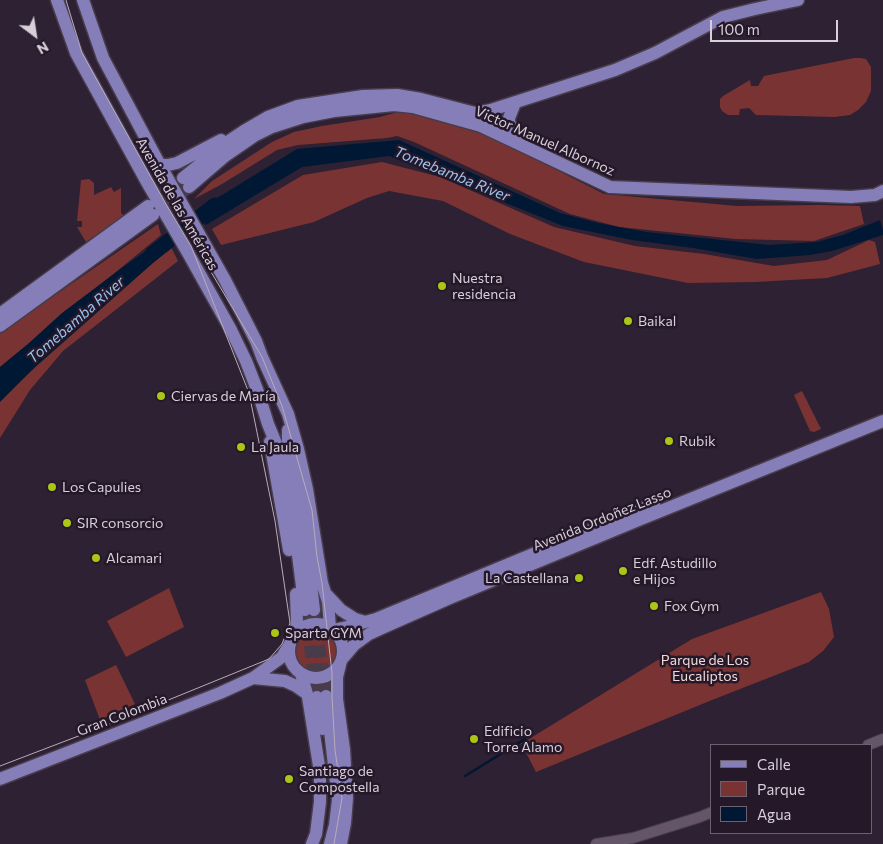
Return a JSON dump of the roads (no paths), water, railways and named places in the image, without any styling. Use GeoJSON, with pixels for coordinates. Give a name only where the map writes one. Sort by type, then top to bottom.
{"type":"FeatureCollection","features":[{"type":"Feature","properties":{"kind":"main road","name":"Avenida de las Américas"},"geometry":{"type":"LineString","coordinates":[[57,0],[76,53],[231,330],[246,361],[282,458],[310,610],[303,514],[288,451],[288,414]]}},
{"type":"Feature","properties":{"kind":"main road","name":"Avenida de las Américas"},"geometry":{"type":"LineString","coordinates":[[83,0],[104,58],[160,165],[226,280],[288,414],[308,489],[322,583],[328,602],[332,629]]}},
{"type":"Feature","properties":{"kind":"main road"},"geometry":{"type":"LineString","coordinates":[[494,131],[502,124],[506,117],[506,111],[503,107],[615,70],[654,53],[723,17],[798,0]]}},
{"type":"Feature","properties":{"kind":"main road","name":"Victor Manuel Albornoz"},"geometry":{"type":"LineString","coordinates":[[186,182],[229,141],[268,117],[363,96],[397,95],[476,113],[503,107]]}},
{"type":"Feature","properties":{"kind":"main road"},"geometry":{"type":"LineString","coordinates":[[515,103],[509,122],[517,142]]}},
{"type":"Feature","properties":{"kind":"main road","name":"Victor Manuel Albornoz"},"geometry":{"type":"LineString","coordinates":[[301,111],[334,111],[394,104],[413,106],[494,131],[610,187],[851,197],[875,195],[883,191]]}},
{"type":"Feature","properties":{"kind":"main road"},"geometry":{"type":"LineString","coordinates":[[160,165],[177,162],[230,136],[271,112],[286,108],[301,111]]}},
{"type":"Feature","properties":{"kind":"main road"},"geometry":{"type":"LineString","coordinates":[[185,210],[189,194],[219,166],[301,111]]}},
{"type":"Feature","properties":{"kind":"main road"},"geometry":{"type":"LineString","coordinates":[[17,302],[44,277],[139,207],[144,202],[148,184]]}},
{"type":"Feature","properties":{"kind":"main road"},"geometry":{"type":"LineString","coordinates":[[0,314],[150,210],[74,272],[0,326]]}},
{"type":"Feature","properties":{"kind":"main road"},"geometry":{"type":"LineString","coordinates":[[74,272],[103,256],[151,222],[168,220]]}},
{"type":"Feature","properties":{"kind":"main road","name":"Avenida Ordoñez Lasso"},"geometry":{"type":"LineString","coordinates":[[341,662],[354,645],[393,617],[637,511],[883,413]]}},
{"type":"Feature","properties":{"kind":"main road","name":"Avenida Ordoñez Lasso"},"geometry":{"type":"LineString","coordinates":[[332,629],[393,617],[450,598],[883,421]]}},
{"type":"Feature","properties":{"kind":"main road","name":"Avenida de las Américas"},"geometry":{"type":"LineString","coordinates":[[268,424],[296,591],[297,623],[291,641]]}},
{"type":"Feature","properties":{"kind":"main road"},"geometry":{"type":"LineString","coordinates":[[322,583],[329,598],[341,610],[355,620],[365,622]]}},
{"type":"Feature","properties":{"kind":"main road"},"geometry":{"type":"LineString","coordinates":[[330,844],[335,825],[338,800],[317,696],[294,667],[290,660],[289,652],[291,641],[300,630],[314,624],[332,629],[342,643],[343,654],[337,677],[336,699],[344,749],[347,815],[341,844]]}},
{"type":"Feature","properties":{"kind":"main road","name":"Gran Colombia"},"geometry":{"type":"LineString","coordinates":[[0,779],[254,678],[282,657],[291,641]]}},
{"type":"Feature","properties":{"kind":"main road"},"geometry":{"type":"LineString","coordinates":[[300,673],[310,678],[319,678],[330,675],[341,662]]}},
{"type":"Feature","properties":{"kind":"main road","name":"Gran Colombia"},"geometry":{"type":"LineString","coordinates":[[254,678],[300,673]]}},
{"type":"Feature","properties":{"kind":"main road"},"geometry":{"type":"LineString","coordinates":[[254,678],[285,681],[317,696]]}},
{"type":"Feature","properties":{"kind":"main road"},"geometry":{"type":"LineString","coordinates":[[312,844],[316,834],[319,810],[320,772],[313,726],[317,696]]}},
{"type":"Feature","properties":{"kind":"main road"},"geometry":{"type":"LineString","coordinates":[[317,696],[328,766],[330,802],[326,826],[320,844]]}},
{"type":"Feature","properties":{"kind":"street"},"geometry":{"type":"LineString","coordinates":[[870,744],[883,739]]}},
{"type":"Feature","properties":{"kind":"street"},"geometry":{"type":"LineString","coordinates":[[596,844],[633,838],[710,813]]}},
{"type":"Feature","properties":{"kind":"water"},"geometry":{"type":"Polygon","coordinates":[[[399,140],[560,213],[598,223],[646,232],[769,245],[817,242],[843,235],[880,220],[883,235],[832,251],[810,255],[757,259],[632,240],[563,226],[389,156],[302,167],[206,225],[196,211],[297,149],[399,140]]]}},
{"type":"Feature","properties":{"kind":"water"},"geometry":{"type":"Polygon","coordinates":[[[166,237],[171,247],[38,364],[0,402],[0,367],[62,313],[166,237]]]}},
{"type":"Feature","properties":{"kind":"waterway","name":"Tomebamba River"},"geometry":{"type":"LineString","coordinates":[[152,254],[215,205]]}},
{"type":"Feature","properties":{"kind":"waterway"},"geometry":{"type":"LineString","coordinates":[[465,776],[525,739]]}},
{"type":"Feature","properties":{"kind":"tunnel"},"geometry":{"type":"LineString","coordinates":[[149,204],[181,180]]}},
{"type":"Feature","properties":{"kind":"tunnel"},"geometry":{"type":"LineString","coordinates":[[153,215],[189,187]]}},
{"type":"Feature","properties":{"kind":"tunnel"},"geometry":{"type":"LineString","coordinates":[[305,610],[317,697]]}},
{"type":"Feature","properties":{"kind":"tunnel"},"geometry":{"type":"LineString","coordinates":[[314,610],[326,696]]}},
{"type":"Feature","properties":{"kind":"tram line"},"geometry":{"type":"LineString","coordinates":[[0,766],[269,659],[282,644],[290,623],[275,521],[249,393],[191,246],[82,53],[66,0]]}},
{"type":"Feature","properties":{"kind":"tram line"},"geometry":{"type":"LineString","coordinates":[[199,252],[262,357],[282,406],[312,510],[332,673],[335,750],[342,798],[334,844]]}},
{"type":"Feature","properties":{"kind":"place","name":"Nuestra residencia"},"geometry":{"type":"Point","coordinates":[442,286]}},
{"type":"Feature","properties":{"kind":"place","name":"Baikal"},"geometry":{"type":"Point","coordinates":[628,321]}},
{"type":"Feature","properties":{"kind":"place","name":"Ciervas de María"},"geometry":{"type":"Point","coordinates":[161,396]}},
{"type":"Feature","properties":{"kind":"place","name":"Rubik"},"geometry":{"type":"Point","coordinates":[669,441]}},
{"type":"Feature","properties":{"kind":"place","name":"La Jaula"},"geometry":{"type":"Point","coordinates":[241,447]}},
{"type":"Feature","properties":{"kind":"place","name":"Los Capulies"},"geometry":{"type":"Point","coordinates":[52,487]}},
{"type":"Feature","properties":{"kind":"place","name":"SIR consorcio"},"geometry":{"type":"Point","coordinates":[67,523]}},
{"type":"Feature","properties":{"kind":"place","name":"Alcamari"},"geometry":{"type":"Point","coordinates":[96,558]}},
{"type":"Feature","properties":{"kind":"place","name":"Edf. Astudillo e Hijos"},"geometry":{"type":"Point","coordinates":[623,571]}},
{"type":"Feature","properties":{"kind":"place","name":"La Castellana"},"geometry":{"type":"Point","coordinates":[579,578]}},
{"type":"Feature","properties":{"kind":"place","name":"Fox Gym"},"geometry":{"type":"Point","coordinates":[654,606]}},
{"type":"Feature","properties":{"kind":"place","name":"Sparta GYM"},"geometry":{"type":"Point","coordinates":[275,633]}},
{"type":"Feature","properties":{"kind":"place","name":"Edificio Torre Alamo"},"geometry":{"type":"Point","coordinates":[474,739]}},
{"type":"Feature","properties":{"kind":"place","name":"Santiago de Compostella"},"geometry":{"type":"Point","coordinates":[289,779]}},
{"type":"Feature","properties":{"kind":"park label","name":"Parque de Los Eucaliptos"},"geometry":{"type":"Point","coordinates":[705,668]}}]}
